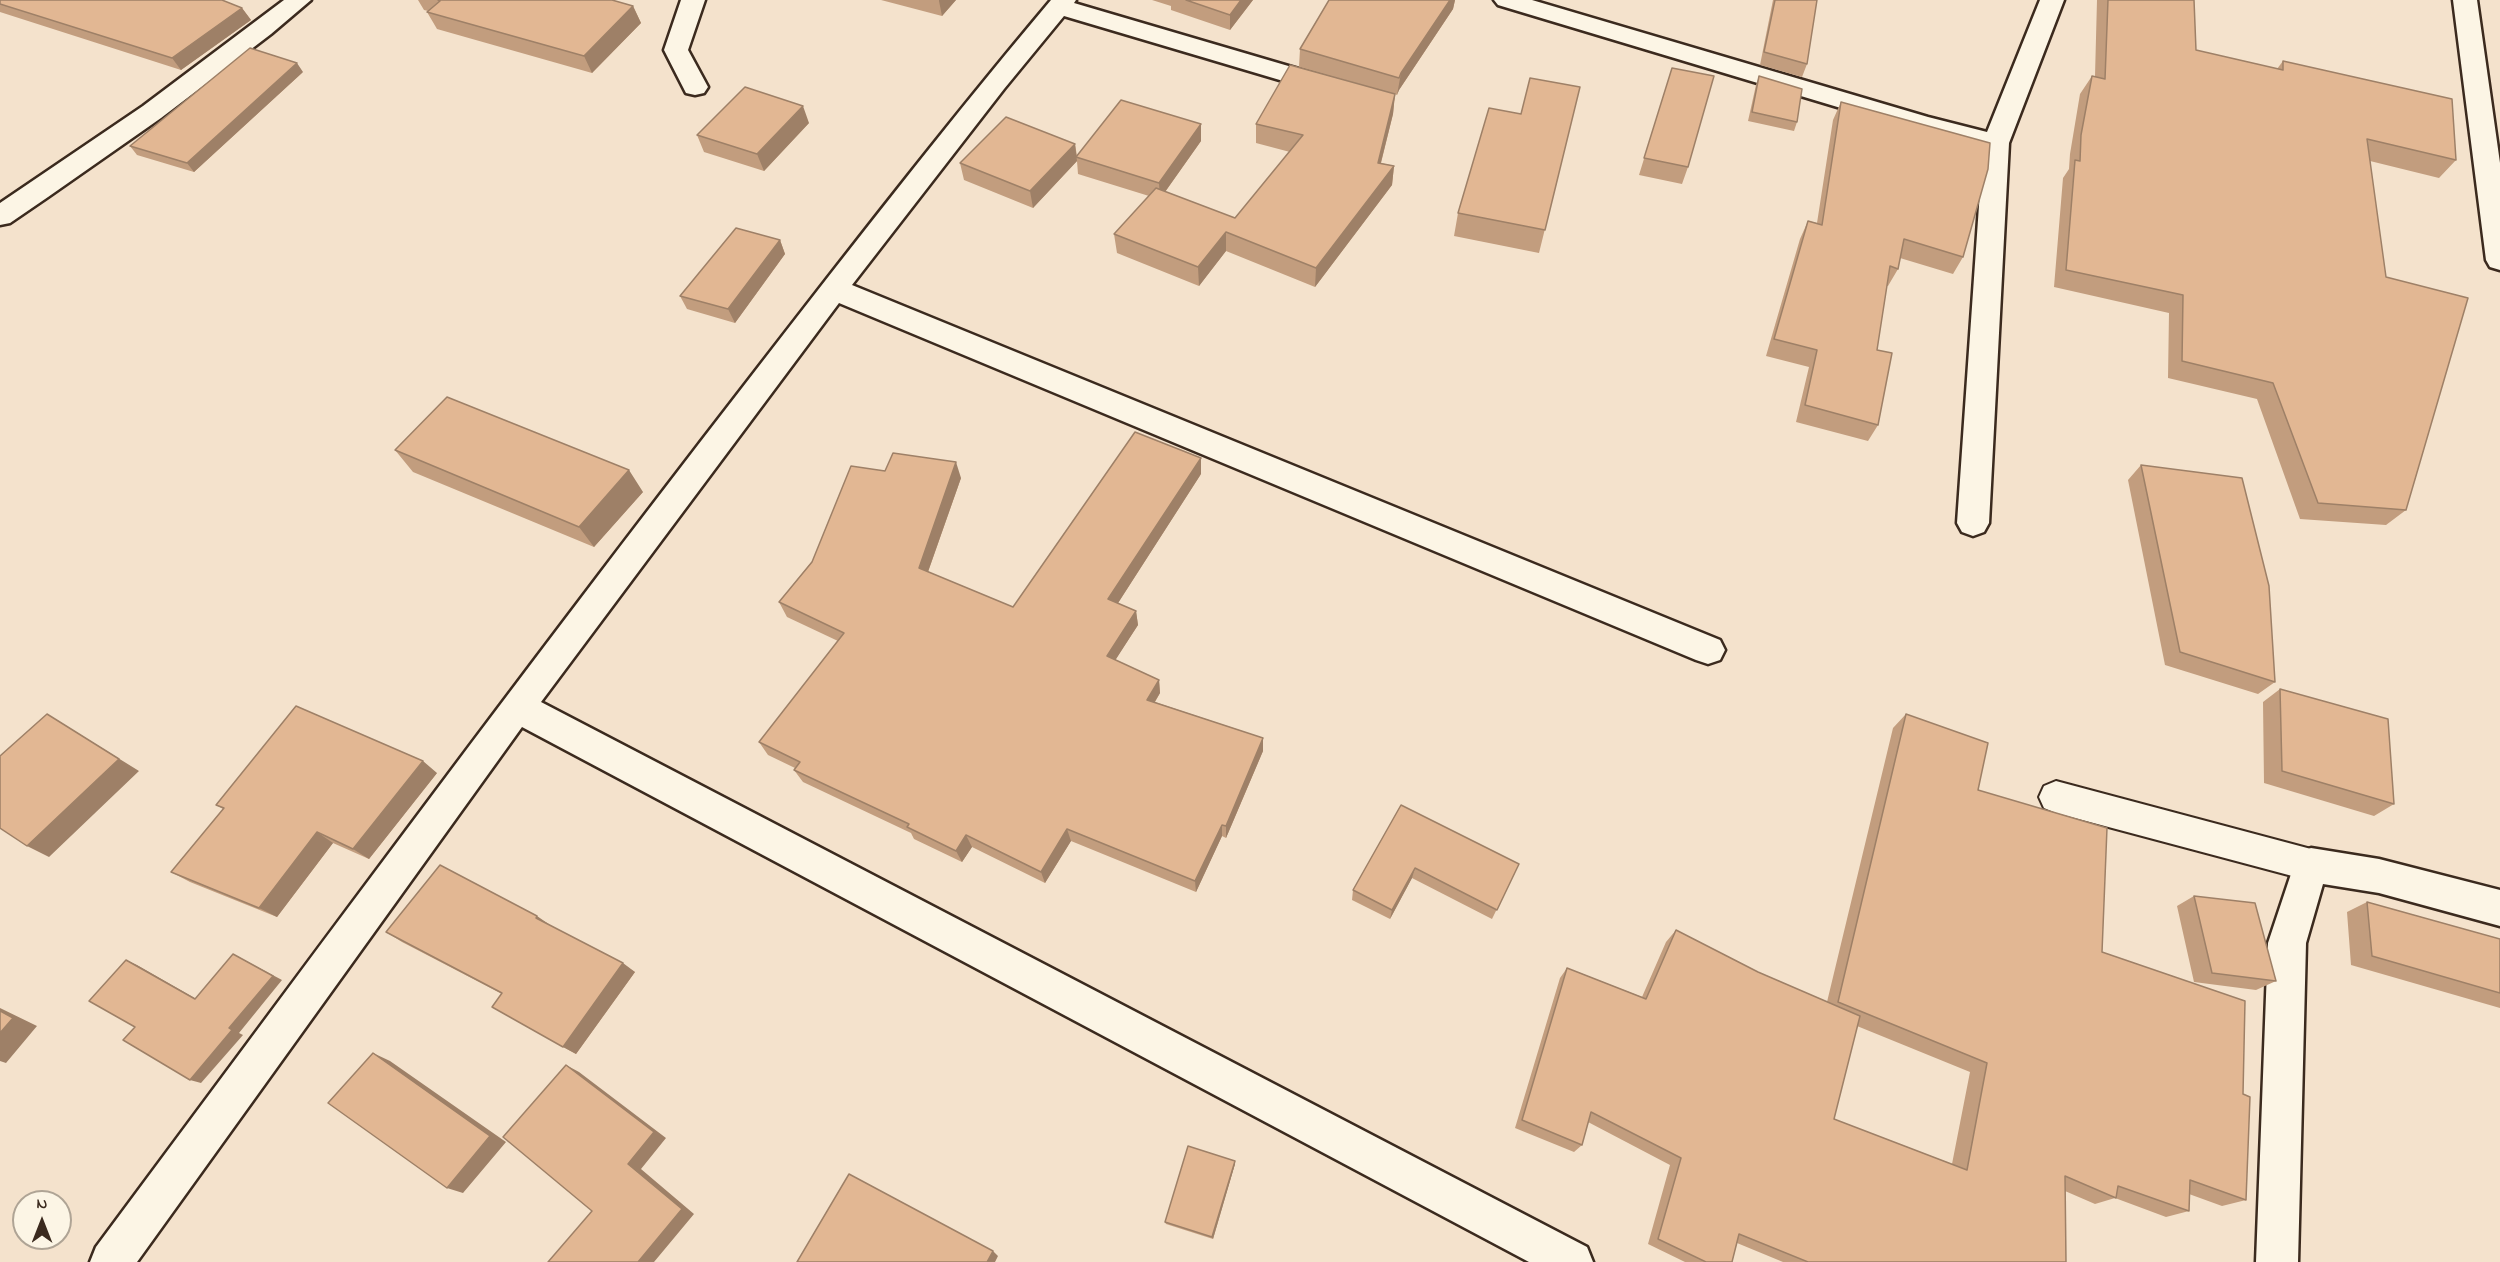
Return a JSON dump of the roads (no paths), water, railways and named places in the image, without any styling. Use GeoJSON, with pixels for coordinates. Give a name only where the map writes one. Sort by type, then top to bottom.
{"type":"FeatureCollection","features":[{"type":"Feature","properties":{"kind":"street"},"geometry":{"type":"LineString","coordinates":[[0,216],[75,167],[223,62],[298,0]]}},
{"type":"Feature","properties":{"kind":"street"},"geometry":{"type":"LineString","coordinates":[[693,0],[676,50],[694,87]]}},
{"type":"Feature","properties":{"kind":"street"},"geometry":{"type":"LineString","coordinates":[[1506,0],[1911,121],[1996,143]]}},
{"type":"Feature","properties":{"kind":"street"},"geometry":{"type":"LineString","coordinates":[[1973,523],[1996,143],[2052,0]]}},
{"type":"Feature","properties":{"kind":"street"},"geometry":{"type":"LineString","coordinates":[[2464,0],[2500,260]]}},
{"type":"Feature","properties":{"kind":"street"},"geometry":{"type":"LineString","coordinates":[[111,1262],[516,706],[995,83],[1063,3],[1345,91]]}},
{"type":"Feature","properties":{"kind":"street"},"geometry":{"type":"LineString","coordinates":[[834,290],[1708,650]]}},
{"type":"Feature","properties":{"kind":"street"},"geometry":{"type":"LineString","coordinates":[[516,706],[1572,1262]]}},
{"type":"Feature","properties":{"kind":"street"},"geometry":{"type":"LineString","coordinates":[[2277,1262],[2287,943],[2311,865],[2379,876],[2500,908]]}},
{"type":"Feature","properties":{"kind":"lane"},"geometry":{"type":"LineString","coordinates":[[2056,797],[2311,865]]}}]}
